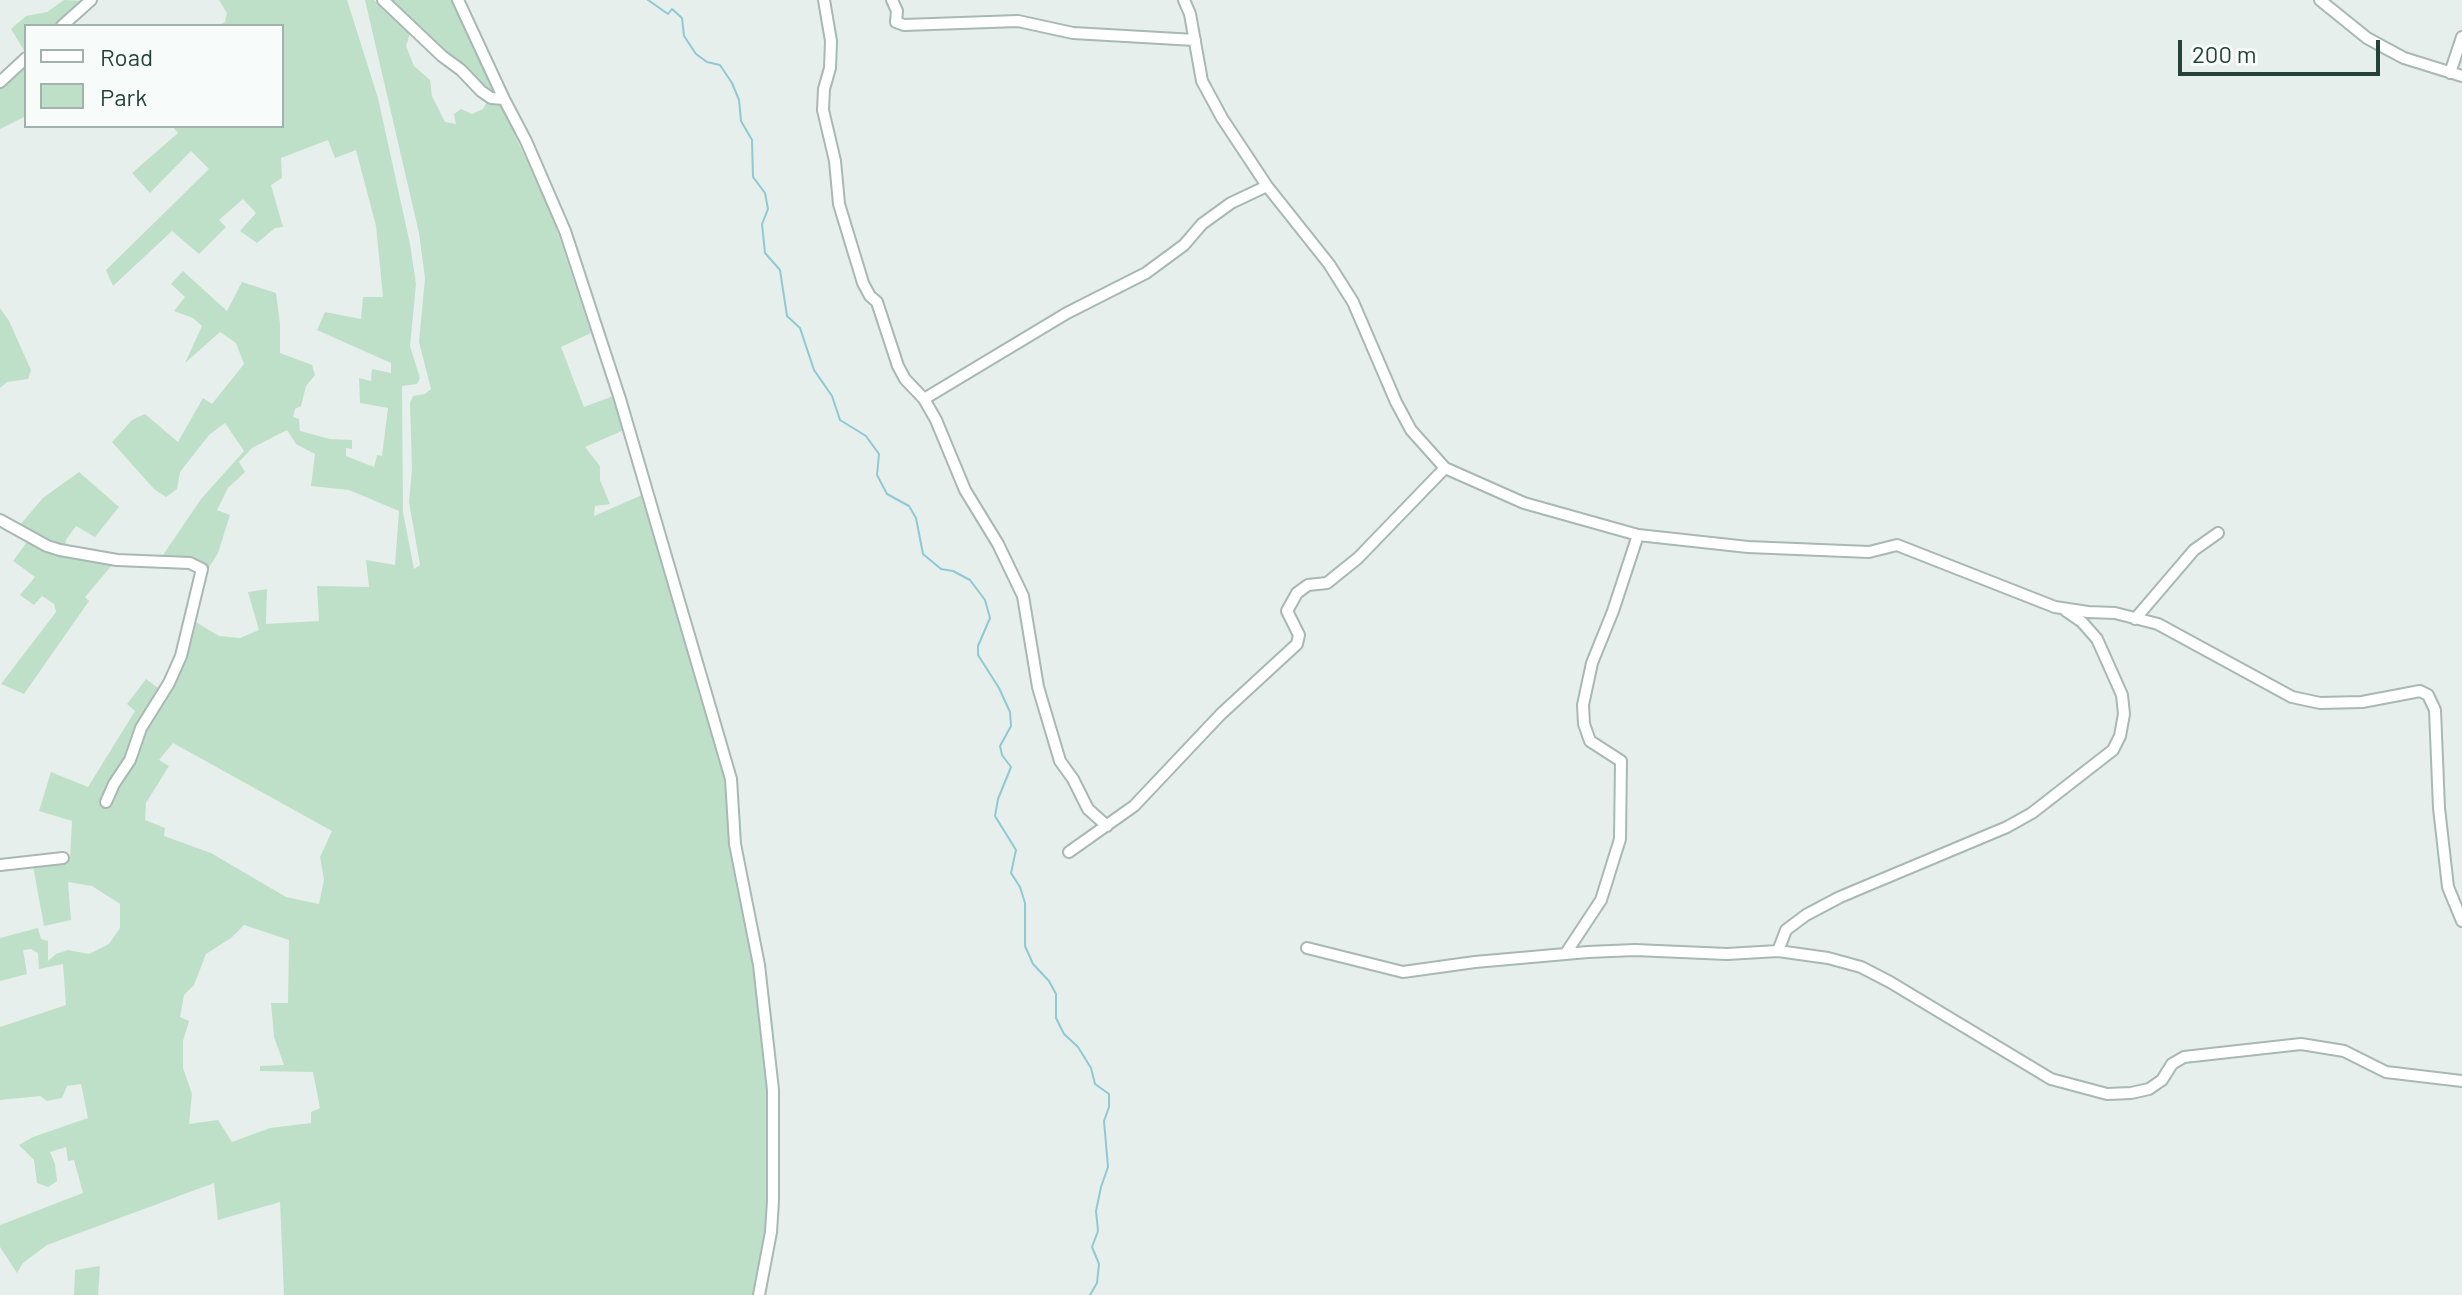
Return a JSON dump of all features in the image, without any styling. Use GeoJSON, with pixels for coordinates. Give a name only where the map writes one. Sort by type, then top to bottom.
{"type":"FeatureCollection","features":[{"type":"Feature","properties":{"kind":"street"},"geometry":{"type":"LineString","coordinates":[[64,24],[91,0]]}},
{"type":"Feature","properties":{"kind":"street"},"geometry":{"type":"LineString","coordinates":[[383,0],[486,95],[504,99]]}},
{"type":"Feature","properties":{"kind":"street"},"geometry":{"type":"LineString","coordinates":[[458,0],[549,190],[598,330],[654,511],[731,779],[735,844],[759,965],[773,1090],[773,1201],[759,1295]]}},
{"type":"Feature","properties":{"kind":"street"},"geometry":{"type":"LineString","coordinates":[[824,0],[831,41],[823,110],[835,161],[839,204],[863,283],[877,302],[898,366],[936,420],[965,490],[998,544],[1023,596],[1040,696],[1060,761],[1088,809],[1107,826]]}},
{"type":"Feature","properties":{"kind":"street"},"geometry":{"type":"LineString","coordinates":[[892,0],[897,11],[896,22],[904,25],[1018,21],[1073,33],[1195,40]]}},
{"type":"Feature","properties":{"kind":"street"},"geometry":{"type":"LineString","coordinates":[[1184,0],[1202,81],[1222,118],[1267,186],[1329,264],[1353,302],[1411,430],[1445,468],[1524,503],[1589,524],[1638,535],[1748,547],[1869,552],[1897,545],[2063,609],[2082,622],[2097,639],[2122,695],[2124,714],[2120,736],[2113,750],[2032,813],[2007,827],[1840,897],[1806,915],[1786,930],[1778,951]]}},
{"type":"Feature","properties":{"kind":"street"},"geometry":{"type":"LineString","coordinates":[[2320,0],[2367,38],[2389,50],[2404,58],[2462,76]]}},
{"type":"Feature","properties":{"kind":"street"},"geometry":{"type":"LineString","coordinates":[[2450,73],[2462,37]]}},
{"type":"Feature","properties":{"kind":"street"},"geometry":{"type":"LineString","coordinates":[[0,82],[24,60]]}},
{"type":"Feature","properties":{"kind":"street"},"geometry":{"type":"LineString","coordinates":[[924,399],[1067,313],[1146,273],[1184,245],[1202,224],[1231,203],[1267,186]]}},
{"type":"Feature","properties":{"kind":"street"},"geometry":{"type":"LineString","coordinates":[[1069,852],[1148,793],[1221,714],[1297,644],[1299,635],[1287,611],[1297,593],[1308,585],[1327,583],[1344,570],[1445,468]]}},
{"type":"Feature","properties":{"kind":"street"},"geometry":{"type":"LineString","coordinates":[[0,520],[60,550],[117,560],[190,563],[202,569],[181,656],[169,683],[141,728],[130,760],[106,802]]}},
{"type":"Feature","properties":{"kind":"street"},"geometry":{"type":"LineString","coordinates":[[2135,619],[2194,550],[2218,533]]}},
{"type":"Feature","properties":{"kind":"street"},"geometry":{"type":"LineString","coordinates":[[1566,953],[1601,900],[1620,839],[1622,765],[1618,758],[1590,741],[1584,724],[1583,705],[1592,663],[1638,535]]}},
{"type":"Feature","properties":{"kind":"street"},"geometry":{"type":"LineString","coordinates":[[2063,609],[2115,613],[2158,624],[2292,697],[2333,703],[2362,702],[2411,691],[2428,695],[2435,710],[2439,808],[2448,887],[2462,921]]}},
{"type":"Feature","properties":{"kind":"street"},"geometry":{"type":"LineString","coordinates":[[0,865],[63,858]]}},
{"type":"Feature","properties":{"kind":"street"},"geometry":{"type":"LineString","coordinates":[[1307,948],[1403,972],[1566,953],[1635,950],[1727,954],[1778,951],[1828,958],[1861,967],[1890,982],[2051,1079],[2115,1095],[2149,1089],[2162,1080],[2172,1064],[2184,1057],[2301,1044],[2344,1051],[2386,1072],[2462,1081]]}},
{"type":"Feature","properties":{"kind":"green space"},"geometry":{"type":"Polygon","coordinates":[[[64,0],[86,1],[58,24],[24,24],[24,50],[11,29],[26,16],[47,12],[64,0]]]}},
{"type":"Feature","properties":{"kind":"green space"},"geometry":{"type":"Polygon","coordinates":[[[219,0],[347,0],[378,98],[416,284],[410,346],[420,378],[417,384],[402,386],[403,512],[414,569],[420,565],[409,502],[412,469],[410,403],[413,396],[425,394],[431,389],[419,342],[425,278],[419,233],[365,0],[380,4],[410,33],[406,46],[414,66],[430,80],[432,96],[445,122],[456,124],[454,114],[461,109],[472,114],[483,109],[488,100],[501,105],[552,215],[591,333],[561,347],[584,407],[613,396],[624,430],[585,447],[600,466],[600,480],[610,504],[595,506],[594,516],[642,495],[715,740],[731,806],[752,920],[772,1091],[771,1202],[759,1281],[754,1295],[284,1295],[280,1202],[218,1220],[214,1183],[47,1245],[23,1263],[17,1273],[0,1247],[0,1225],[83,1193],[74,1160],[68,1161],[66,1147],[50,1152],[57,1181],[48,1187],[37,1183],[34,1160],[19,1145],[88,1118],[81,1084],[67,1086],[62,1098],[47,1101],[40,1096],[0,1100],[0,1027],[66,1005],[63,964],[39,969],[38,953],[31,949],[23,950],[27,974],[0,981],[0,938],[38,928],[41,939],[48,941],[48,961],[68,950],[89,954],[109,944],[120,928],[120,904],[92,886],[68,882],[71,920],[44,926],[33,866],[70,860],[72,821],[39,811],[51,772],[88,787],[135,711],[127,704],[146,679],[161,690],[147,725],[175,681],[194,621],[219,636],[240,638],[259,630],[248,592],[267,589],[266,624],[319,621],[317,586],[369,587],[366,560],[395,565],[399,511],[349,490],[311,486],[315,454],[296,444],[287,430],[252,448],[239,462],[245,472],[228,488],[217,510],[230,515],[218,553],[208,569],[196,559],[161,558],[201,499],[244,451],[225,423],[209,435],[180,472],[177,489],[166,497],[154,489],[112,442],[132,420],[145,414],[178,442],[203,398],[212,404],[244,364],[236,343],[220,332],[185,363],[202,326],[193,318],[174,311],[185,297],[171,284],[183,271],[227,311],[242,282],[276,293],[280,353],[312,365],[315,375],[306,386],[301,406],[295,409],[293,417],[299,419],[300,431],[330,439],[352,440],[352,449],[346,448],[346,456],[374,467],[377,455],[382,456],[388,408],[360,403],[359,378],[371,381],[372,369],[391,373],[391,363],[317,330],[325,312],[361,319],[363,297],[383,297],[376,226],[356,150],[335,158],[328,140],[281,158],[282,178],[271,185],[283,227],[275,228],[257,243],[240,231],[256,213],[243,199],[219,220],[226,227],[199,254],[172,231],[113,286],[106,270],[209,169],[191,151],[150,193],[132,173],[178,133],[174,128],[284,128],[284,24],[221,24],[225,22],[227,13],[219,0]],[[173,743],[159,760],[169,766],[146,803],[145,820],[165,828],[164,836],[211,853],[286,897],[319,904],[324,880],[320,857],[332,831],[173,743]],[[244,925],[231,938],[206,954],[194,985],[184,995],[180,1017],[189,1021],[183,1041],[183,1068],[192,1094],[189,1124],[218,1120],[232,1142],[270,1128],[311,1123],[311,1112],[320,1108],[313,1072],[260,1071],[260,1066],[284,1065],[274,1037],[271,1003],[288,1003],[289,940],[244,925]]]}},
{"type":"Feature","properties":{"kind":"green space"},"geometry":{"type":"Polygon","coordinates":[[[388,0],[453,0],[498,96],[444,55],[388,0]]]}},
{"type":"Feature","properties":{"kind":"green space"},"geometry":{"type":"Polygon","coordinates":[[[24,65],[24,117],[0,129],[0,88],[24,65]]]}},
{"type":"Feature","properties":{"kind":"green space"},"geometry":{"type":"Polygon","coordinates":[[[0,308],[31,370],[28,379],[7,382],[0,388],[0,308]]]}},
{"type":"Feature","properties":{"kind":"green space"},"geometry":{"type":"Polygon","coordinates":[[[79,472],[119,507],[95,537],[76,526],[65,547],[45,541],[19,526],[43,498],[79,472]]]}},
{"type":"Feature","properties":{"kind":"green space"},"geometry":{"type":"Polygon","coordinates":[[[27,542],[55,554],[113,564],[85,597],[89,601],[24,694],[1,684],[56,612],[54,604],[42,596],[34,605],[20,595],[35,577],[13,561],[27,542]]]}},
{"type":"Feature","properties":{"kind":"green space"},"geometry":{"type":"Polygon","coordinates":[[[100,1266],[98,1295],[74,1295],[75,1270],[100,1266]]]}},
{"type":"Feature","properties":{"kind":"waterway"},"geometry":{"type":"LineString","coordinates":[[648,0],[668,14],[672,9],[682,18],[684,36],[696,54],[707,62],[720,65],[732,83],[739,100],[741,121],[752,140],[753,177],[765,193],[768,209],[762,224],[765,253],[780,270],[787,316],[800,328],[814,370],[832,396],[840,420],[866,436],[879,454],[877,475],[887,494],[909,506],[916,518],[923,554],[941,569],[970,580],[985,600],[990,618],[978,646],[978,655],[999,688],[1010,712],[1011,726],[1000,746],[1002,755],[1011,767],[998,799],[995,816],[1016,850],[1011,873],[1025,903],[1025,946],[1033,964],[1056,994],[1056,1018],[1064,1034],[1078,1047],[1091,1068],[1095,1084],[1109,1094],[1104,1121],[1108,1167],[1096,1211],[1098,1231],[1092,1247],[1099,1264],[1097,1283],[1090,1295]]}}]}
